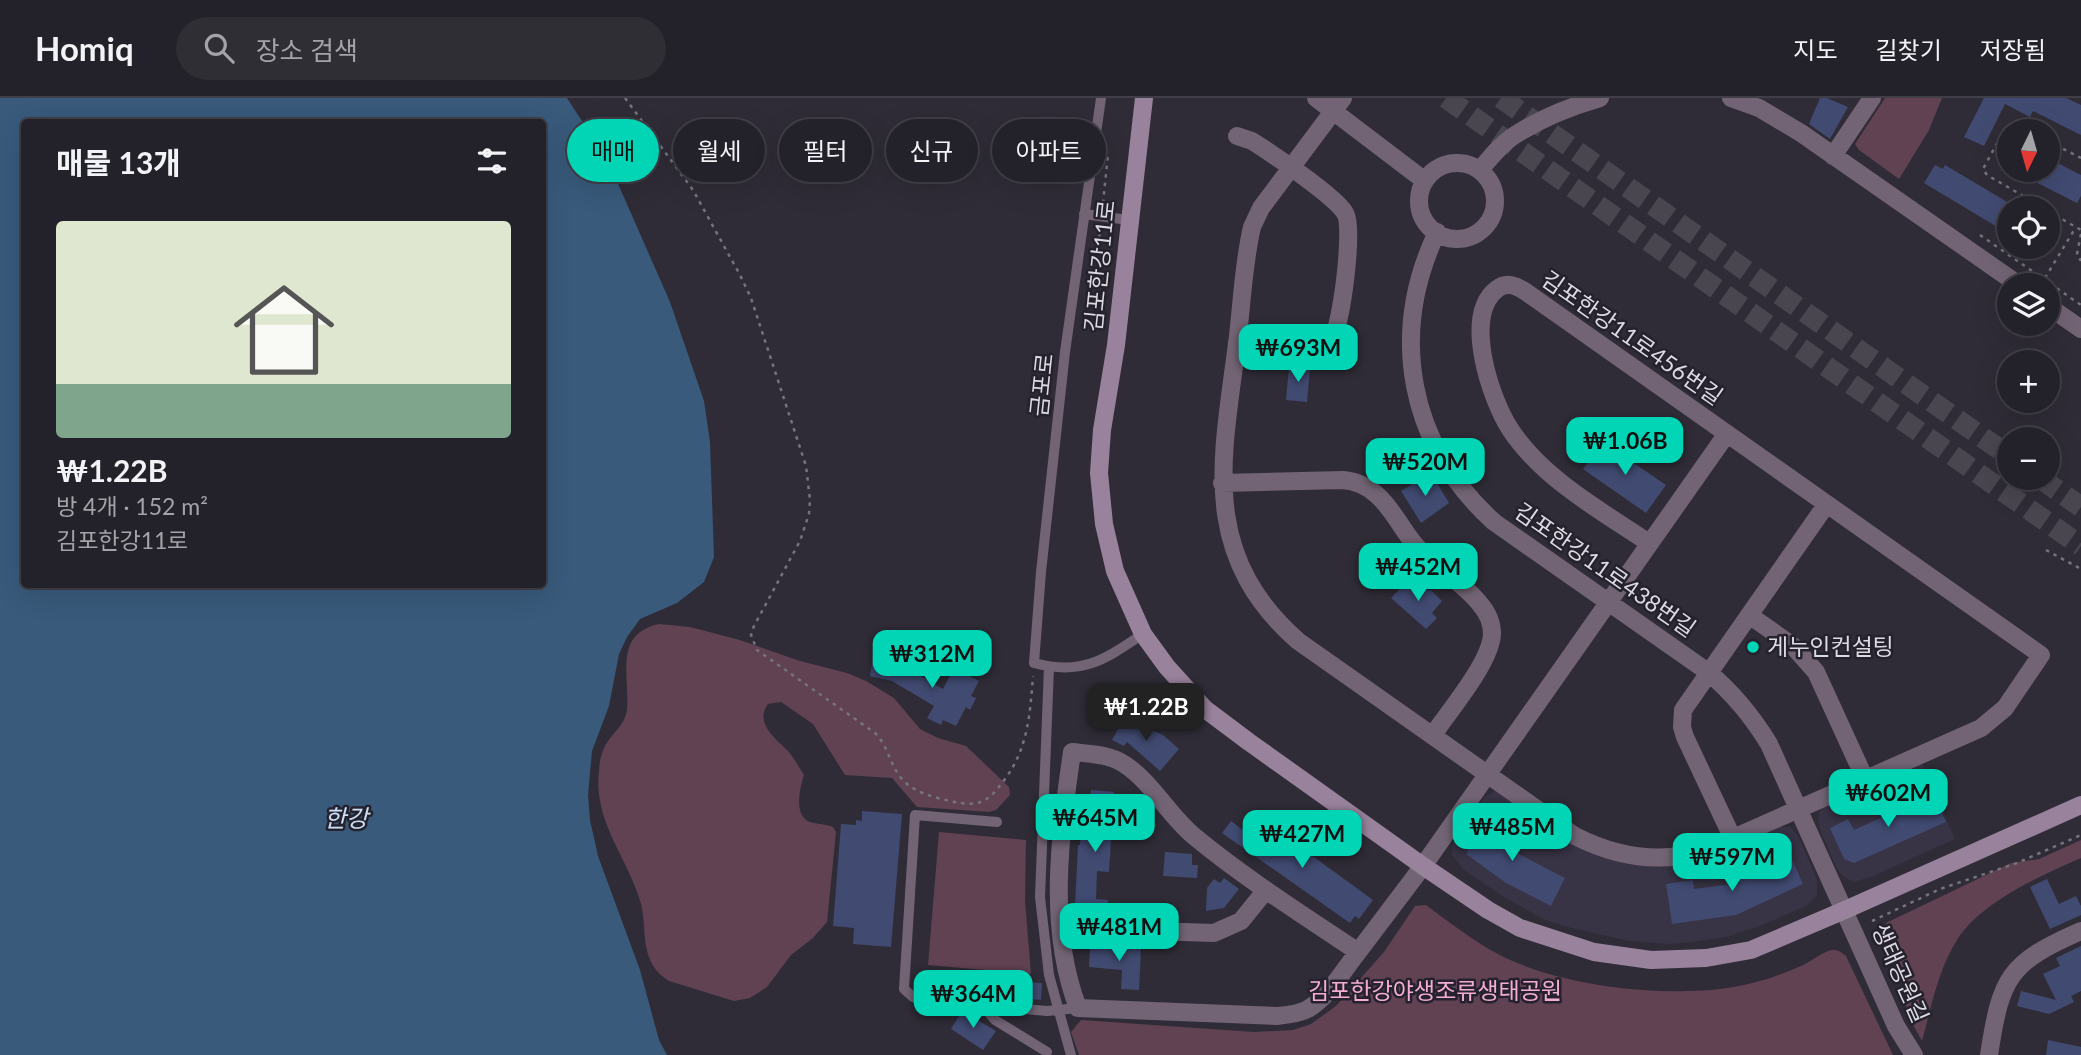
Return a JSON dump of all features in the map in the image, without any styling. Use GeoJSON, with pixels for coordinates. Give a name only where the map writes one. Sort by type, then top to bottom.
{"type":"FeatureCollection","features":[{"type":"Feature","properties":{"kind":"main road","name":"김포한강11로"},"geometry":{"type":"LineString","coordinates":[[1107,396],[1108,344],[1134,98]]}},
{"type":"Feature","properties":{"kind":"main road","name":"김포한강11로"},"geometry":{"type":"LineString","coordinates":[[1144,98],[1099,473],[1104,524],[1115,571],[1143,634],[1167,667],[1205,709],[1488,910],[1520,928],[1570,946],[1619,957],[1678,960],[1730,955],[1751,950],[2081,805]]}},
{"type":"Feature","properties":{"kind":"street"},"geometry":{"type":"LineString","coordinates":[[1316,98],[1338,104],[1425,181]]}},
{"type":"Feature","properties":{"kind":"street"},"geometry":{"type":"LineString","coordinates":[[1480,170],[1514,135],[1585,102],[1600,98]]}},
{"type":"Feature","properties":{"kind":"street"},"geometry":{"type":"LineString","coordinates":[[1731,98],[1782,120],[2002,273]]}},
{"type":"Feature","properties":{"kind":"street"},"geometry":{"type":"LineString","coordinates":[[1833,156],[1872,98]]}},
{"type":"Feature","properties":{"kind":"street"},"geometry":{"type":"LineString","coordinates":[[1338,104],[1261,208],[1252,227],[1224,435],[1222,483],[1226,521],[1235,554],[1254,590],[1276,620],[1306,647],[1575,836],[1618,853],[1644,858],[1677,857],[1704,851],[1733,839],[1991,722],[2006,708],[2041,655],[1726,435]]}},
{"type":"Feature","properties":{"kind":"street"},"geometry":{"type":"LineString","coordinates":[[1237,136],[1252,141],[1291,169],[1341,207],[1349,221],[1338,325],[1329,341],[1307,351],[1237,342]]}},
{"type":"Feature","properties":{"kind":"street"},"geometry":{"type":"LineString","coordinates":[[1455,163],[1468,164],[1480,170],[1493,188],[1494,211],[1489,221],[1471,236],[1459,238],[1437,233],[1425,221],[1420,209],[1419,196],[1425,181],[1442,166],[1455,163]]}},
{"type":"Feature","properties":{"kind":"street","name":"김포한강11로438번길"},"geometry":{"type":"LineString","coordinates":[[1437,233],[1419,274],[1411,332],[1416,392],[1436,449],[1459,485],[1494,522],[1708,672],[1734,696],[1760,730],[1845,910]]}},
{"type":"Feature","properties":{"kind":"street","name":"김포한강11로456번길"},"geometry":{"type":"LineString","coordinates":[[1078,1007],[1290,1014],[1310,1008],[1358,952],[1423,866],[1726,435],[1518,287],[1501,286],[1491,295],[1483,316],[1483,359],[1494,397],[1510,430],[1551,475],[1649,543]]}},
{"type":"Feature","properties":{"kind":"street"},"geometry":{"type":"LineString","coordinates":[[2060,314],[2081,329]]}},
{"type":"Feature","properties":{"kind":"street"},"geometry":{"type":"LineString","coordinates":[[1222,483],[1343,480],[1361,484],[1385,502],[1422,552],[1479,602],[1492,631],[1488,651],[1479,669],[1433,735]]}},
{"type":"Feature","properties":{"kind":"street"},"geometry":{"type":"LineString","coordinates":[[1733,839],[1682,727],[1683,710],[1826,505]]}},
{"type":"Feature","properties":{"kind":"street"},"geometry":{"type":"LineString","coordinates":[[1749,615],[1793,646],[1815,672],[1865,779]]}},
{"type":"Feature","properties":{"kind":"street"},"geometry":{"type":"LineString","coordinates":[[1078,1007],[1068,979],[1061,928],[1060,859],[1072,752],[1105,756],[1123,763],[1193,835],[1266,890],[1358,952]]}},
{"type":"Feature","properties":{"kind":"street"},"geometry":{"type":"LineString","coordinates":[[1061,928],[1214,933],[1241,921],[1266,890]]}},
{"type":"Feature","properties":{"kind":"street","name":"생태공원길"},"geometry":{"type":"LineString","coordinates":[[1845,910],[1896,1026],[1914,1055]]}},
{"type":"Feature","properties":{"kind":"street"},"geometry":{"type":"LineString","coordinates":[[1989,1055],[1999,1000],[2014,970],[2034,953],[2081,931]]}},
{"type":"Feature","properties":{"kind":"lane","name":"금포로"},"geometry":{"type":"LineString","coordinates":[[1034,663],[1065,352],[1101,98]]}},
{"type":"Feature","properties":{"kind":"lane"},"geometry":{"type":"LineString","coordinates":[[1084,214],[1121,219]]}},
{"type":"Feature","properties":{"kind":"lane"},"geometry":{"type":"LineString","coordinates":[[1034,663],[1049,667],[1083,667],[1096,663],[1143,634]]}},
{"type":"Feature","properties":{"kind":"lane"},"geometry":{"type":"LineString","coordinates":[[1049,667],[1040,897],[1044,943],[1058,1011],[1071,1055]]}},
{"type":"Feature","properties":{"kind":"lane"},"geometry":{"type":"LineString","coordinates":[[997,822],[915,815],[904,989],[920,1000],[1058,1011],[1078,1007]]}},
{"type":"Feature","properties":{"kind":"lane"},"geometry":{"type":"LineString","coordinates":[[988,1006],[989,1013],[995,1020],[1047,1052]]}},
{"type":"Feature","properties":{"kind":"path"},"geometry":{"type":"LineString","coordinates":[[625,98],[693,190],[740,275],[751,299],[806,466],[810,500],[807,521],[794,553],[754,626],[751,635],[757,650],[875,733],[887,747],[901,779],[936,798],[967,805],[990,797],[1018,759],[1028,729],[1034,663]]}},
{"type":"Feature","properties":{"kind":"path"},"geometry":{"type":"LineString","coordinates":[[1997,143],[1983,169],[1997,181]]}},
{"type":"Feature","properties":{"kind":"path"},"geometry":{"type":"LineString","coordinates":[[1086,300],[1095,274],[1109,146]]}},
{"type":"Feature","properties":{"kind":"path"},"geometry":{"type":"LineString","coordinates":[[2060,147],[2081,158]]}},
{"type":"Feature","properties":{"kind":"path"},"geometry":{"type":"LineString","coordinates":[[1999,182],[2023,196]]}},
{"type":"Feature","properties":{"kind":"path"},"geometry":{"type":"LineString","coordinates":[[2060,217],[2081,232],[2077,254],[2081,261]]}},
{"type":"Feature","properties":{"kind":"path"},"geometry":{"type":"LineString","coordinates":[[2048,273],[2076,227]]}},
{"type":"Feature","properties":{"kind":"path"},"geometry":{"type":"LineString","coordinates":[[2046,550],[2081,569]]}},
{"type":"Feature","properties":{"kind":"path"},"geometry":{"type":"LineString","coordinates":[[1872,920],[1940,889],[2017,863],[2081,835]]}},
{"type":"Feature","properties":{"kind":"shaded area"},"geometry":{"type":"Polygon","coordinates":[[[1921,761],[1955,839],[1871,877],[1854,882],[1844,877],[1837,869],[1820,830],[1818,818],[1821,809],[1921,761]]]}},
{"type":"Feature","properties":{"kind":"shaded area"},"geometry":{"type":"Polygon","coordinates":[[[1495,791],[1625,862],[1779,827],[1790,827],[1799,837],[1817,880],[1817,895],[1808,905],[1760,926],[1726,937],[1693,942],[1670,944],[1629,941],[1563,926],[1543,919],[1502,896],[1463,869],[1452,855],[1453,841],[1486,796],[1495,791]]]}},
{"type":"Feature","properties":{"kind":"green space"},"geometry":{"type":"Polygon","coordinates":[[[1885,98],[1942,98],[1929,130],[1899,179],[1859,150],[1855,144],[1885,98]]]}},
{"type":"Feature","properties":{"kind":"green space"},"geometry":{"type":"Polygon","coordinates":[[[659,624],[690,627],[740,640],[866,681],[894,698],[920,729],[938,738],[966,746],[1009,787],[1010,795],[996,810],[989,812],[917,807],[892,778],[845,775],[813,724],[781,702],[768,704],[764,718],[768,730],[790,754],[804,775],[799,801],[801,814],[810,822],[833,827],[836,832],[827,922],[813,938],[791,955],[767,987],[750,998],[734,1001],[669,981],[656,970],[648,955],[636,887],[606,824],[599,790],[602,752],[624,720],[627,710],[626,670],[629,647],[635,637],[645,629],[659,624]]]}},
{"type":"Feature","properties":{"kind":"green space"},"geometry":{"type":"Polygon","coordinates":[[[939,832],[1026,840],[1025,901],[1031,974],[928,965],[939,832]]]}},
{"type":"Feature","properties":{"kind":"green space"},"geometry":{"type":"Polygon","coordinates":[[[2081,840],[2081,858],[1996,902],[1968,926],[1957,940],[1945,964],[1922,1041],[1906,1012],[1907,988],[1885,936],[1886,923],[2011,863],[2039,859],[2081,840]]]}},
{"type":"Feature","properties":{"kind":"green space","name":"김포한강야생조류생태공원"},"geometry":{"type":"Polygon","coordinates":[[[1426,905],[1479,943],[1511,960],[1566,978],[1626,988],[1684,991],[1735,987],[1781,974],[1828,951],[1838,951],[1846,956],[1893,1055],[1079,1055],[1071,1032],[1081,1020],[1254,1032],[1293,1030],[1311,1024],[1336,1006],[1384,952],[1415,906],[1426,905]]]}},
{"type":"Feature","properties":{"kind":"water","name":"한강"},"geometry":{"type":"Polygon","coordinates":[[[0,98],[567,98],[581,119],[567,119],[567,182],[617,182],[670,302],[704,401],[710,442],[714,557],[704,582],[677,603],[640,619],[627,637],[619,654],[609,706],[592,751],[588,795],[598,856],[640,970],[659,1040],[667,1055],[0,1055],[0,98]]]}},
{"type":"Feature","properties":{"kind":"building"},"geometry":{"type":"Polygon","coordinates":[[[1820,98],[1827,98],[1848,107],[1830,139],[1809,124],[1820,98]]]}},
{"type":"Feature","properties":{"kind":"building"},"geometry":{"type":"Polygon","coordinates":[[[1984,98],[2066,98],[2081,105],[2081,135],[2060,124],[2060,119],[2049,119],[2033,111],[2030,117],[2005,104],[1984,146],[1964,137],[1984,98]]]}},
{"type":"Feature","properties":{"kind":"building"},"geometry":{"type":"Polygon","coordinates":[[[2060,164],[2081,175],[2081,196],[2077,203],[2036,182],[2060,182],[2060,164]]]}},
{"type":"Feature","properties":{"kind":"building"},"geometry":{"type":"Polygon","coordinates":[[[1935,165],[1943,169],[1945,165],[1997,196],[1997,227],[1924,183],[1935,165]]]}},
{"type":"Feature","properties":{"kind":"building"},"geometry":{"type":"Polygon","coordinates":[[[1289,367],[1310,369],[1307,402],[1286,400],[1289,367]]]}},
{"type":"Feature","properties":{"kind":"building"},"geometry":{"type":"Polygon","coordinates":[[[1603,442],[1666,485],[1646,513],[1583,469],[1603,442]]]}},
{"type":"Feature","properties":{"kind":"building"},"geometry":{"type":"Polygon","coordinates":[[[1431,473],[1449,503],[1421,523],[1401,491],[1431,473]]]}},
{"type":"Feature","properties":{"kind":"building"},"geometry":{"type":"Polygon","coordinates":[[[1410,578],[1421,589],[1424,587],[1431,590],[1442,601],[1432,613],[1437,618],[1426,629],[1391,598],[1410,578]]]}},
{"type":"Feature","properties":{"kind":"building"},"geometry":{"type":"Polygon","coordinates":[[[873,658],[899,663],[943,689],[954,668],[979,681],[971,696],[976,698],[970,710],[966,707],[956,726],[943,720],[941,725],[927,718],[934,706],[892,681],[870,676],[873,658]]]}},
{"type":"Feature","properties":{"kind":"building"},"geometry":{"type":"Polygon","coordinates":[[[1124,718],[1163,735],[1179,749],[1160,771],[1127,742],[1124,746],[1112,740],[1124,718]]]}},
{"type":"Feature","properties":{"kind":"building"},"geometry":{"type":"Polygon","coordinates":[[[1091,790],[1114,792],[1109,872],[1097,871],[1096,899],[1108,900],[1107,917],[1082,915],[1075,907],[1078,845],[1081,829],[1088,829],[1091,790]]]}},
{"type":"Feature","properties":{"kind":"building"},"geometry":{"type":"Polygon","coordinates":[[[1920,792],[1922,798],[1933,793],[1946,822],[1854,863],[1844,859],[1830,828],[1848,819],[1854,830],[1907,806],[1905,800],[1920,792]]]}},
{"type":"Feature","properties":{"kind":"building"},"geometry":{"type":"Polygon","coordinates":[[[862,811],[902,814],[891,947],[853,944],[854,928],[833,926],[841,824],[856,825],[856,820],[862,821],[862,811]]]}},
{"type":"Feature","properties":{"kind":"building"},"geometry":{"type":"Polygon","coordinates":[[[1484,818],[1520,842],[1513,851],[1565,878],[1551,906],[1506,883],[1466,854],[1469,848],[1465,845],[1484,818]]]}},
{"type":"Feature","properties":{"kind":"building"},"geometry":{"type":"Polygon","coordinates":[[[1231,821],[1248,834],[1255,825],[1268,836],[1274,828],[1373,900],[1359,919],[1355,916],[1350,923],[1222,833],[1231,821]]]}},
{"type":"Feature","properties":{"kind":"building"},"geometry":{"type":"Polygon","coordinates":[[[1165,852],[1192,854],[1192,865],[1198,865],[1197,878],[1163,876],[1165,852]]]}},
{"type":"Feature","properties":{"kind":"building"},"geometry":{"type":"Polygon","coordinates":[[[1790,855],[1803,884],[1736,915],[1672,924],[1666,884],[1693,880],[1694,889],[1740,883],[1735,872],[1755,863],[1757,869],[1790,855]]]}},
{"type":"Feature","properties":{"kind":"building"},"geometry":{"type":"Polygon","coordinates":[[[1224,878],[1239,889],[1224,908],[1206,911],[1207,888],[1214,879],[1220,883],[1224,878]]]}},
{"type":"Feature","properties":{"kind":"building"},"geometry":{"type":"Polygon","coordinates":[[[2047,879],[2059,904],[2076,896],[2081,906],[2081,915],[2050,929],[2030,887],[2047,879]]]}},
{"type":"Feature","properties":{"kind":"building"},"geometry":{"type":"Polygon","coordinates":[[[1090,946],[1141,948],[1139,990],[1121,989],[1122,970],[1089,967],[1090,946]]]}},
{"type":"Feature","properties":{"kind":"building"},"geometry":{"type":"Polygon","coordinates":[[[2081,946],[2081,991],[2071,996],[2074,1002],[2049,1014],[2017,1006],[2021,991],[2056,1000],[2043,974],[2060,966],[2056,958],[2081,946]]]}},
{"type":"Feature","properties":{"kind":"building"},"geometry":{"type":"Polygon","coordinates":[[[958,977],[1042,983],[1041,1000],[956,993],[958,977]]]}},
{"type":"Feature","properties":{"kind":"building"},"geometry":{"type":"Polygon","coordinates":[[[962,1011],[996,1031],[983,1050],[951,1029],[962,1011]]]}},
{"type":"Feature","properties":{"kind":"building"},"geometry":{"type":"Polygon","coordinates":[[[2048,1040],[2081,1047],[2081,1055],[2046,1055],[2048,1040]]]}},
{"type":"Feature","properties":{"kind":"tunnel"},"geometry":{"type":"LineString","coordinates":[[1446,98],[2081,546]]}},
{"type":"Feature","properties":{"kind":"tunnel"},"geometry":{"type":"LineString","coordinates":[[1501,98],[1997,448]]}},
{"type":"Feature","properties":{"kind":"tunnel"},"geometry":{"type":"LineString","coordinates":[[2057,490],[2081,507]]}},
{"type":"Feature","properties":{"kind":"place","name":"게누인컨설팅"},"geometry":{"type":"Point","coordinates":[1753,647]}}]}
